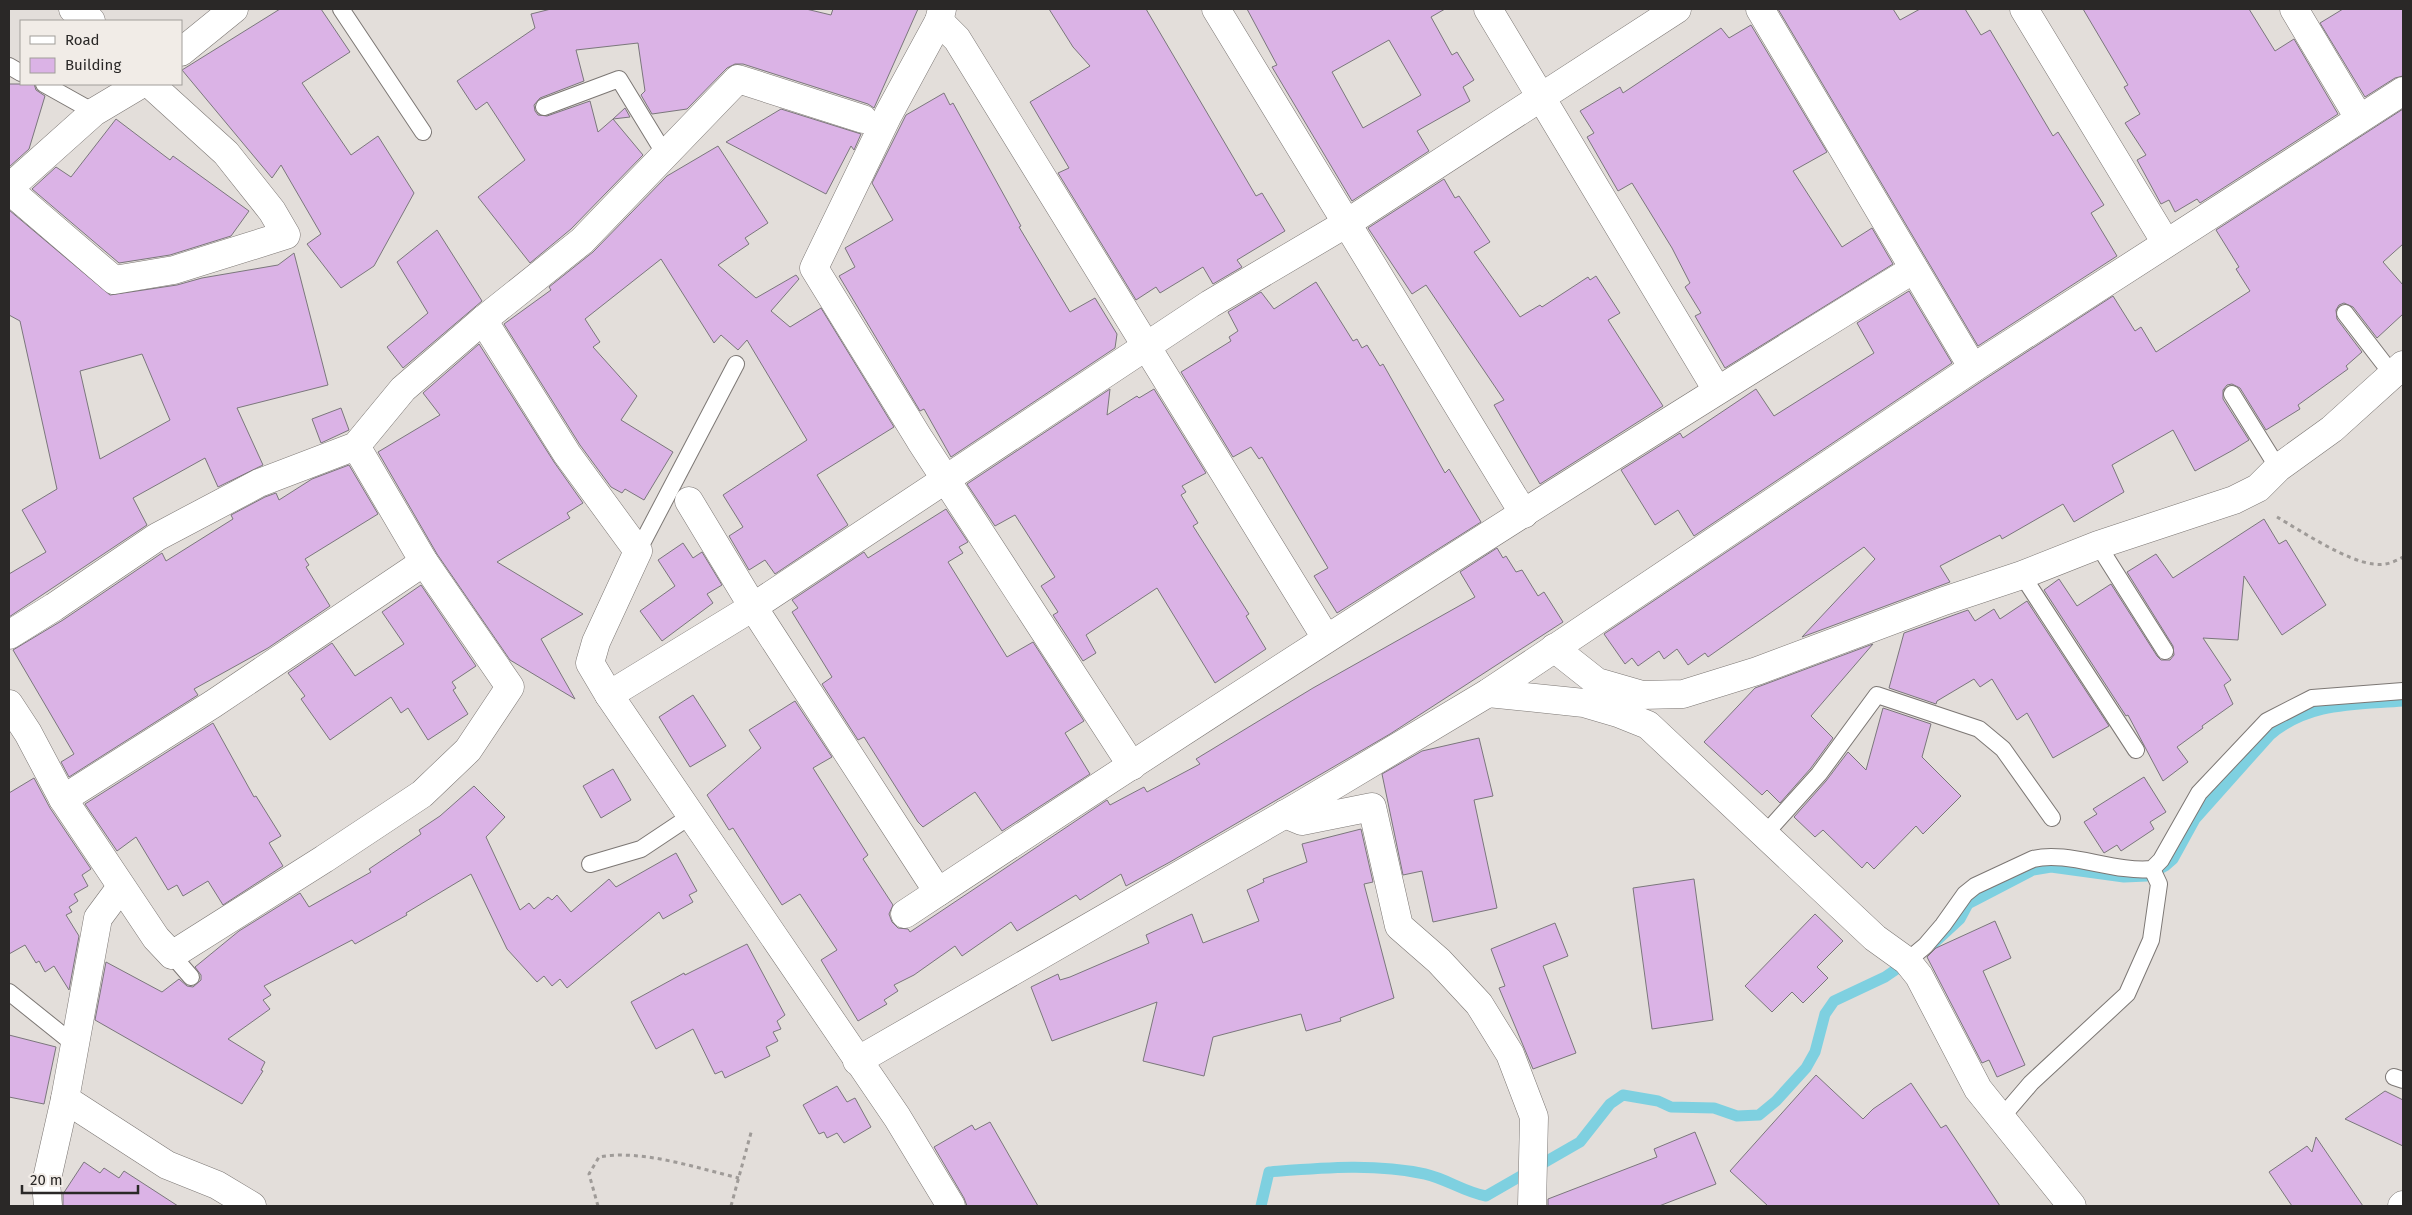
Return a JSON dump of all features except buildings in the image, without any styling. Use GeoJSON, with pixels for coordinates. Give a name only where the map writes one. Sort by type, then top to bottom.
{"type":"FeatureCollection","features":[{"type":"Feature","properties":{"kind":"street"},"geometry":{"type":"LineString","coordinates":[[73,9],[90,20]]}},
{"type":"Feature","properties":{"kind":"street"},"geometry":{"type":"LineString","coordinates":[[182,51],[234,9]]}},
{"type":"Feature","properties":{"kind":"street"},"geometry":{"type":"LineString","coordinates":[[1216,9],[1524,514]]}},
{"type":"Feature","properties":{"kind":"street"},"geometry":{"type":"LineString","coordinates":[[1488,9],[1717,390]]}},
{"type":"Feature","properties":{"kind":"street"},"geometry":{"type":"LineString","coordinates":[[609,695],[753,607],[1210,304],[1347,223],[1677,9]]}},
{"type":"Feature","properties":{"kind":"street"},"geometry":{"type":"LineString","coordinates":[[1760,9],[1973,368]]}},
{"type":"Feature","properties":{"kind":"street"},"geometry":{"type":"LineString","coordinates":[[2024,9],[2166,243]]}},
{"type":"Feature","properties":{"kind":"street"},"geometry":{"type":"LineString","coordinates":[[2294,9],[2359,118]]}},
{"type":"Feature","properties":{"kind":"street"},"geometry":{"type":"LineString","coordinates":[[1132,766],[945,478],[814,268],[888,115],[941,15],[1056,198],[1145,347],[1326,638]]}},
{"type":"Feature","properties":{"kind":"street"},"geometry":{"type":"LineString","coordinates":[[9,635],[165,533],[259,483],[356,446],[403,389],[483,320],[582,241],[666,156],[738,79],[864,119]]}},
{"type":"Feature","properties":{"kind":"street"},"geometry":{"type":"LineString","coordinates":[[140,85],[94,112],[9,189],[114,280],[174,270],[286,234],[272,212],[226,154],[151,85]]}},
{"type":"Feature","properties":{"kind":"street"},"geometry":{"type":"LineString","coordinates":[[857,1061],[1285,814],[1488,693],[1973,368],[2403,91]]}},
{"type":"Feature","properties":{"kind":"street"},"geometry":{"type":"LineString","coordinates":[[905,914],[1326,638],[1717,390],[1914,269]]}},
{"type":"Feature","properties":{"kind":"street"},"geometry":{"type":"LineString","coordinates":[[483,320],[567,454],[638,551],[596,642],[590,663],[609,695],[897,1117],[951,1206]]}},
{"type":"Feature","properties":{"kind":"street"},"geometry":{"type":"LineString","coordinates":[[1554,648],[1598,682],[1642,695],[1683,694],[1757,671],[1944,601],[2022,575],[2098,545],[2242,496],[2258,488],[2278,468],[2332,429],[2397,369]]}},
{"type":"Feature","properties":{"kind":"street"},"geometry":{"type":"LineString","coordinates":[[9,704],[28,734],[63,799],[156,938],[172,956],[422,794],[468,750],[510,687],[424,562],[356,446]]}},
{"type":"Feature","properties":{"kind":"street"},"geometry":{"type":"LineString","coordinates":[[689,501],[753,607],[938,892]]}},
{"type":"Feature","properties":{"kind":"street"},"geometry":{"type":"LineString","coordinates":[[63,799],[213,704],[424,562]]}},
{"type":"Feature","properties":{"kind":"street"},"geometry":{"type":"LineString","coordinates":[[1488,693],[1584,703],[1618,713],[1648,725],[1875,938],[1907,961],[1919,976],[1978,1090],[2072,1206]]}},
{"type":"Feature","properties":{"kind":"street"},"geometry":{"type":"LineString","coordinates":[[1285,814],[1302,821],[1372,807],[1399,926],[1439,961],[1480,1004],[1510,1054],[1534,1117],[1532,1206]]}},
{"type":"Feature","properties":{"kind":"street"},"geometry":{"type":"LineString","coordinates":[[48,1206],[46,1183],[65,1100],[98,918],[121,887]]}},
{"type":"Feature","properties":{"kind":"street"},"geometry":{"type":"LineString","coordinates":[[65,1100],[167,1165],[217,1185],[252,1206]]}},
{"type":"Feature","properties":{"kind":"lane"},"geometry":{"type":"LineString","coordinates":[[341,9],[423,132]]}},
{"type":"Feature","properties":{"kind":"lane"},"geometry":{"type":"LineString","coordinates":[[9,66],[20,72]]}},
{"type":"Feature","properties":{"kind":"lane"},"geometry":{"type":"LineString","coordinates":[[544,106],[619,79],[666,156]]}},
{"type":"Feature","properties":{"kind":"lane"},"geometry":{"type":"LineString","coordinates":[[46,85],[94,112]]}},
{"type":"Feature","properties":{"kind":"lane"},"geometry":{"type":"LineString","coordinates":[[2345,313],[2397,369]]}},
{"type":"Feature","properties":{"kind":"lane"},"geometry":{"type":"LineString","coordinates":[[638,551],[736,364]]}},
{"type":"Feature","properties":{"kind":"lane"},"geometry":{"type":"LineString","coordinates":[[2232,394],[2278,468]]}},
{"type":"Feature","properties":{"kind":"lane"},"geometry":{"type":"LineString","coordinates":[[2098,545],[2165,652]]}},
{"type":"Feature","properties":{"kind":"lane"},"geometry":{"type":"LineString","coordinates":[[2022,575],[2136,750]]}},
{"type":"Feature","properties":{"kind":"lane"},"geometry":{"type":"LineString","coordinates":[[1907,961],[1943,925],[1970,890],[2032,859],[2042,857],[2057,858],[2129,869],[2152,869],[2161,860],[2199,794],[2267,721],[2312,698],[2403,691]]}},
{"type":"Feature","properties":{"kind":"lane"},"geometry":{"type":"LineString","coordinates":[[1764,835],[1819,774],[1878,695],[1979,729],[2003,749],[2052,818]]}},
{"type":"Feature","properties":{"kind":"lane"},"geometry":{"type":"LineString","coordinates":[[590,864],[641,848],[692,815]]}},
{"type":"Feature","properties":{"kind":"lane"},"geometry":{"type":"LineString","coordinates":[[2000,1118],[2031,1082],[2127,994],[2151,940],[2159,884],[2152,869]]}},
{"type":"Feature","properties":{"kind":"lane"},"geometry":{"type":"LineString","coordinates":[[172,956],[191,976]]}},
{"type":"Feature","properties":{"kind":"lane"},"geometry":{"type":"LineString","coordinates":[[9,992],[75,1045]]}},
{"type":"Feature","properties":{"kind":"path"},"geometry":{"type":"LineString","coordinates":[[2242,496],[2307,535],[2354,558],[2374,564],[2392,563],[2403,557]]}},
{"type":"Feature","properties":{"kind":"path"},"geometry":{"type":"LineString","coordinates":[[731,1206],[752,1129]]}},
{"type":"Feature","properties":{"kind":"path"},"geometry":{"type":"LineString","coordinates":[[598,1206],[590,1174],[599,1157],[614,1154],[644,1157],[739,1178]]}},
{"type":"Feature","properties":{"kind":"waterway"},"geometry":{"type":"LineString","coordinates":[[1933,944],[1960,919],[1968,904],[2033,870],[2051,867],[2124,877],[2147,876],[2173,859],[2195,819],[2270,735],[2285,724],[2300,716],[2333,707],[2403,701]]}},
{"type":"Feature","properties":{"kind":"waterway"},"geometry":{"type":"LineString","coordinates":[[1261,1206],[1269,1172],[1328,1168],[1386,1168],[1425,1174],[1470,1192],[1486,1196],[1580,1142],[1610,1104],[1623,1095],[1658,1101],[1671,1107],[1714,1108],[1737,1116],[1759,1115],[1776,1101],[1806,1068],[1815,1052],[1825,1014],[1834,1001],[1885,977],[1907,962]]}}]}
